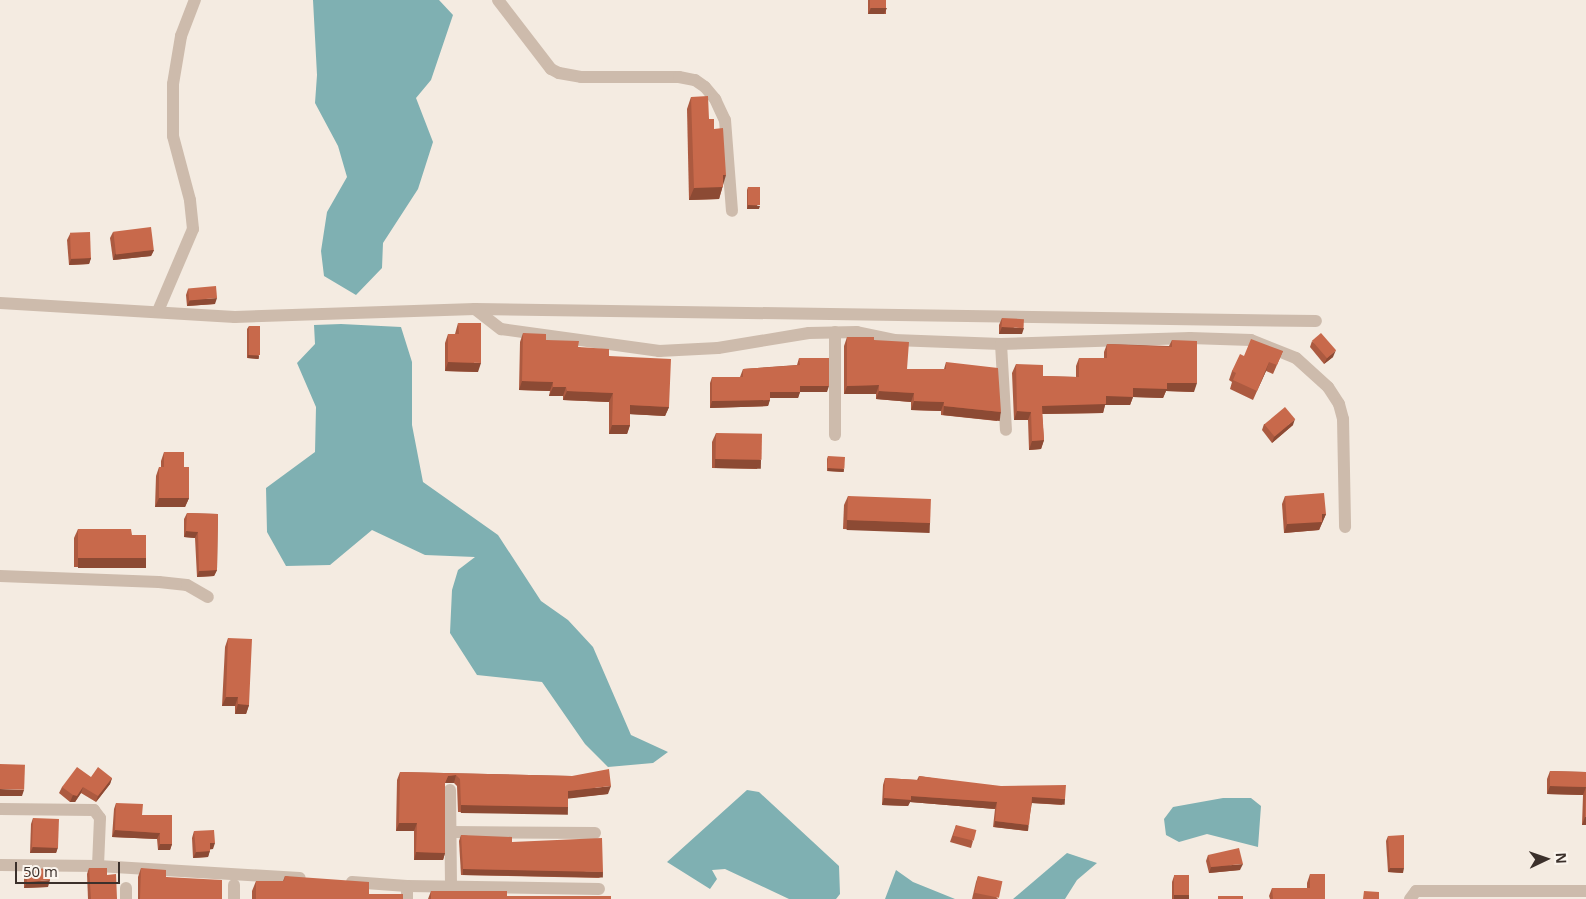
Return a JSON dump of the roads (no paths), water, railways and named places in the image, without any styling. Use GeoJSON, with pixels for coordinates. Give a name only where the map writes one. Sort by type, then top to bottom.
{"type":"FeatureCollection","features":[{"type":"Feature","properties":{"kind":"street"},"geometry":{"type":"LineString","coordinates":[[158,311],[193,229],[190,200],[173,136],[173,84],[181,36],[195,0]]}},
{"type":"Feature","properties":{"kind":"street"},"geometry":{"type":"LineString","coordinates":[[498,0],[551,69],[558,73],[581,77],[679,77],[696,80],[705,86],[725,120],[732,211]]}},
{"type":"Feature","properties":{"kind":"street"},"geometry":{"type":"LineString","coordinates":[[0,304],[158,311],[235,317],[475,309],[1316,321]]}},
{"type":"Feature","properties":{"kind":"street"},"geometry":{"type":"LineString","coordinates":[[475,309],[501,329],[659,351],[718,348],[809,333],[835,332],[857,332],[894,340],[1000,344],[1190,338],[1251,340],[1296,358],[1328,387],[1339,404],[1343,419],[1345,527]]}},
{"type":"Feature","properties":{"kind":"street"},"geometry":{"type":"LineString","coordinates":[[834,435],[835,332]]}},
{"type":"Feature","properties":{"kind":"street"},"geometry":{"type":"LineString","coordinates":[[1000,344],[1006,430]]}},
{"type":"Feature","properties":{"kind":"street"},"geometry":{"type":"LineString","coordinates":[[0,576],[159,582],[187,585],[208,597]]}},
{"type":"Feature","properties":{"kind":"street"},"geometry":{"type":"LineString","coordinates":[[450,790],[451,887]]}},
{"type":"Feature","properties":{"kind":"street"},"geometry":{"type":"LineString","coordinates":[[0,809],[94,810],[100,818],[98,866]]}},
{"type":"Feature","properties":{"kind":"street"},"geometry":{"type":"LineString","coordinates":[[451,832],[595,833]]}},
{"type":"Feature","properties":{"kind":"street"},"geometry":{"type":"LineString","coordinates":[[0,865],[98,866],[313,879]]}},
{"type":"Feature","properties":{"kind":"street"},"geometry":{"type":"LineString","coordinates":[[342,881],[407,893],[451,887],[599,889]]}},
{"type":"Feature","properties":{"kind":"street"},"geometry":{"type":"LineString","coordinates":[[234,885],[234,899]]}},
{"type":"Feature","properties":{"kind":"street"},"geometry":{"type":"LineString","coordinates":[[1410,899],[1416,891],[1586,891]]}},
{"type":"Feature","properties":{"kind":"water"},"geometry":{"type":"Polygon","coordinates":[[[313,0],[439,0],[453,15],[431,80],[416,98],[433,142],[418,189],[383,243],[382,268],[356,295],[324,276],[321,251],[327,212],[347,177],[338,146],[315,103],[317,75],[313,0]]]}},
{"type":"Feature","properties":{"kind":"water"},"geometry":{"type":"Polygon","coordinates":[[[341,324],[401,327],[412,362],[412,425],[423,482],[498,535],[541,601],[568,620],[593,647],[631,735],[668,752],[653,763],[608,767],[585,744],[542,682],[477,675],[450,633],[452,590],[458,570],[475,557],[425,555],[372,530],[330,565],[286,566],[267,532],[266,488],[315,452],[316,407],[297,363],[315,344],[314,325],[341,324]]]}},
{"type":"Feature","properties":{"kind":"water"},"geometry":{"type":"Polygon","coordinates":[[[747,790],[759,792],[839,866],[840,894],[836,899],[789,899],[725,869],[712,870],[717,879],[710,889],[667,862],[747,790]]]}},
{"type":"Feature","properties":{"kind":"water"},"geometry":{"type":"Polygon","coordinates":[[[1223,798],[1251,798],[1261,806],[1258,847],[1207,834],[1179,842],[1166,835],[1164,819],[1173,807],[1223,798]]]}},
{"type":"Feature","properties":{"kind":"water"},"geometry":{"type":"Polygon","coordinates":[[[1067,853],[1097,863],[1077,880],[1065,899],[1013,899],[1067,853]]]}},
{"type":"Feature","properties":{"kind":"water"},"geometry":{"type":"Polygon","coordinates":[[[896,870],[913,882],[955,899],[885,899],[896,870]]]}}]}
